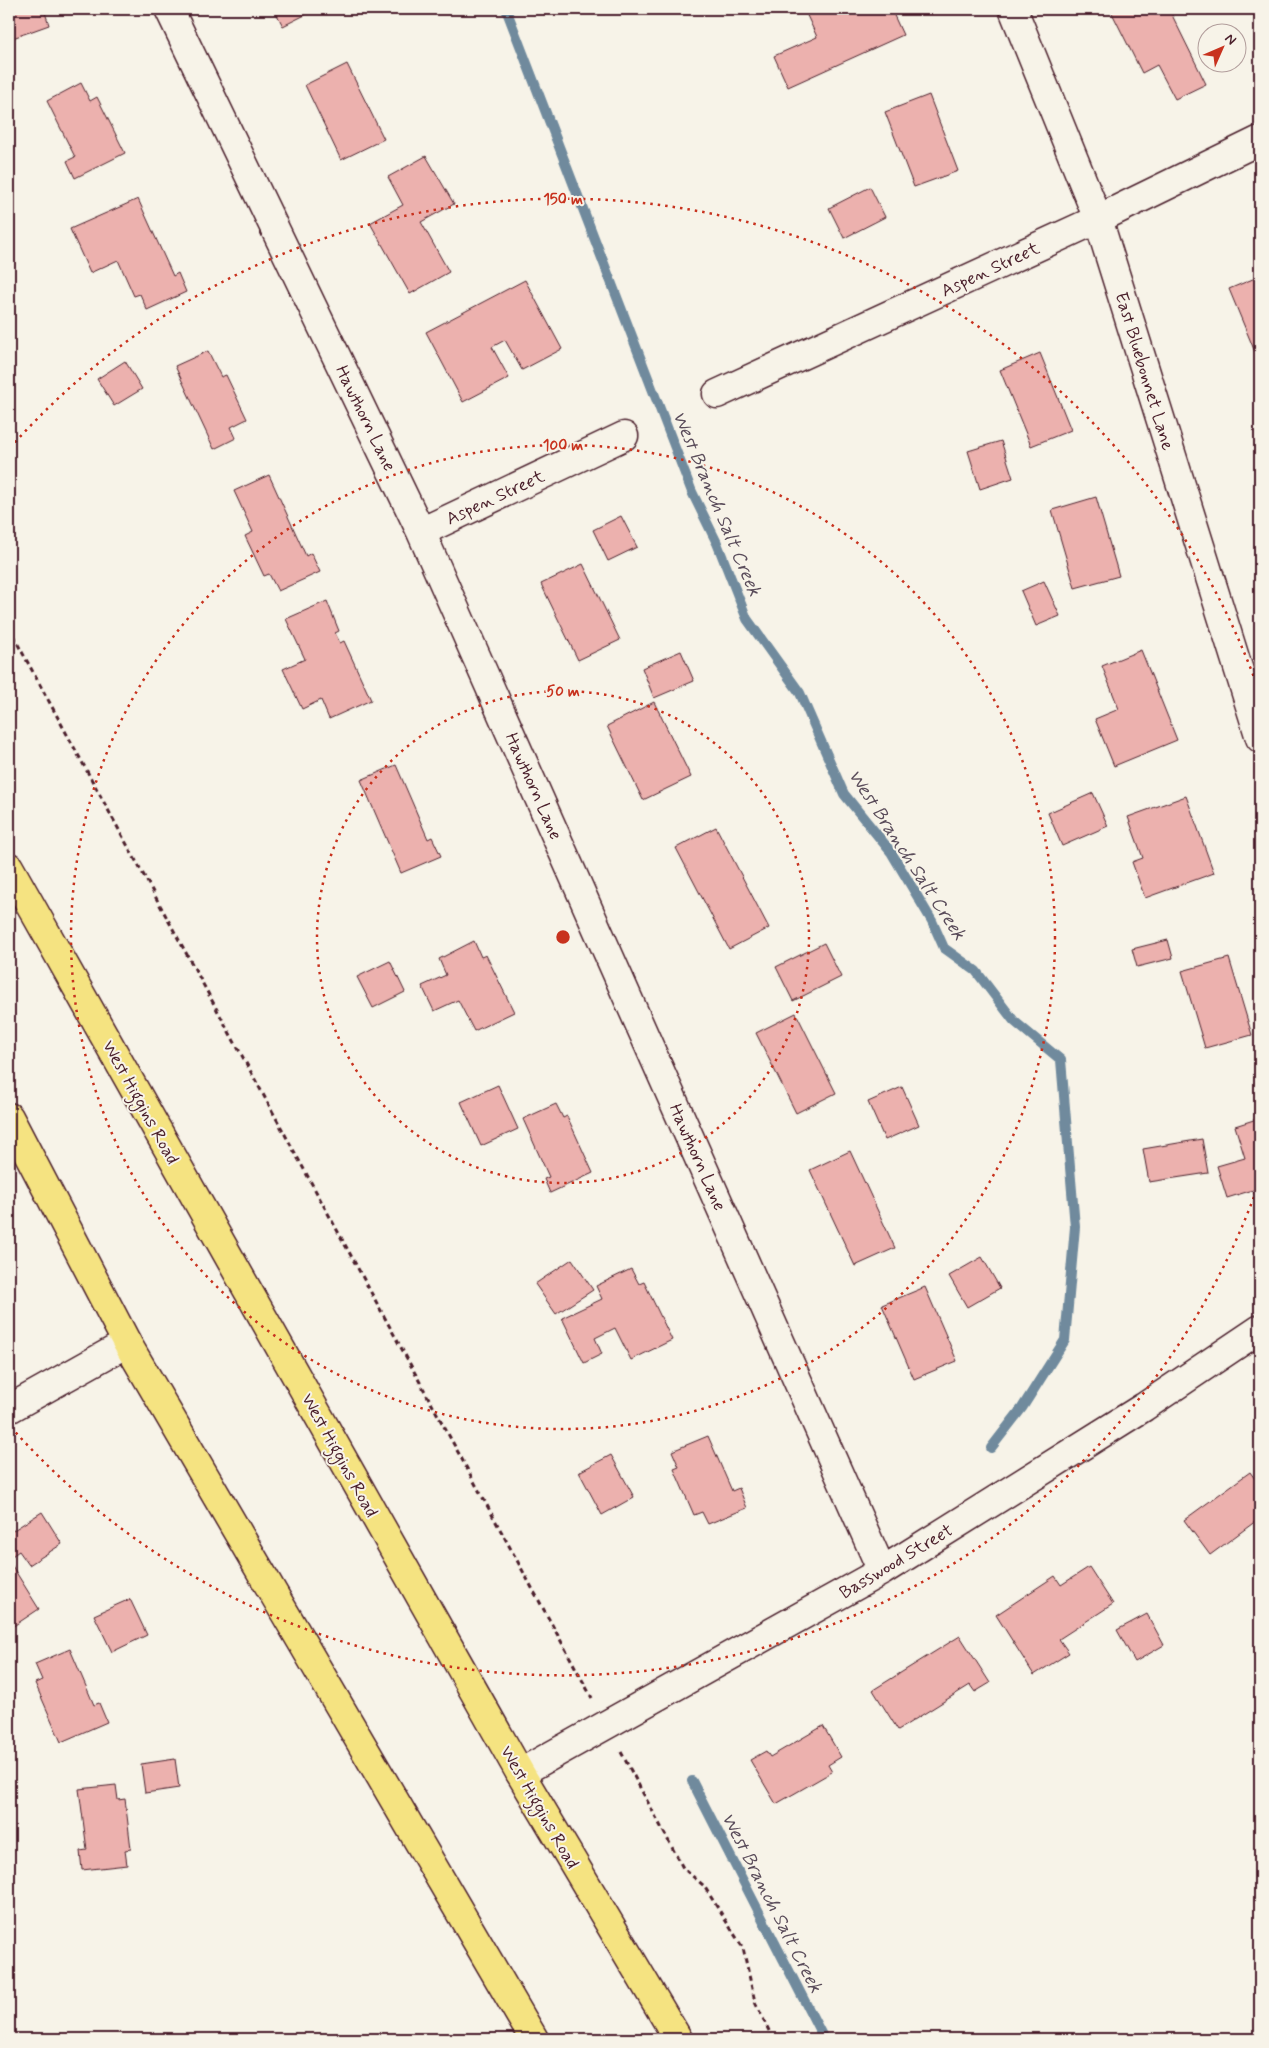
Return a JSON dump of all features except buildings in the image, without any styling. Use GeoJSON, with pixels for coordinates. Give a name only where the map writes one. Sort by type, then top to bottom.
{"type":"FeatureCollection","features":[{"type":"Feature","properties":{"kind":"main road","name":"West Higgins Road"},"geometry":{"type":"LineString","coordinates":[[9,867],[520,1773],[678,2039]]}},
{"type":"Feature","properties":{"kind":"main road"},"geometry":{"type":"LineString","coordinates":[[9,1117],[127,1343],[534,2039]]}},
{"type":"Feature","properties":{"kind":"street","name":"Hawthorn Lane"},"geometry":{"type":"LineString","coordinates":[[169,9],[421,532],[882,1571]]}},
{"type":"Feature","properties":{"kind":"street","name":"East Bluebonnet Lane"},"geometry":{"type":"LineString","coordinates":[[1013,9],[1098,219],[1260,738]]}},
{"type":"Feature","properties":{"kind":"street","name":"Aspen Street"},"geometry":{"type":"LineString","coordinates":[[717,394],[1098,219],[1260,140]]}},
{"type":"Feature","properties":{"kind":"street","name":"Aspen Street"},"geometry":{"type":"LineString","coordinates":[[421,532],[624,436]]}},
{"type":"Feature","properties":{"kind":"street","name":"Basswood Street"},"geometry":{"type":"LineString","coordinates":[[520,1773],[882,1571],[1144,1408],[1260,1329]]}},
{"type":"Feature","properties":{"kind":"street"},"geometry":{"type":"LineString","coordinates":[[9,1409],[127,1343]]}},
{"type":"Feature","properties":{"kind":"path"},"geometry":{"type":"LineString","coordinates":[[9,628],[607,1724],[683,1868],[704,1886],[743,1948],[755,2002],[773,2039]]}},
{"type":"Feature","properties":{"kind":"waterway","name":"West Branch Salt Creek"},"geometry":{"type":"LineString","coordinates":[[506,9],[692,492],[717,543],[747,619],[800,693],[844,794],[891,852],[932,921],[944,948],[976,971],[1014,1021],[1061,1060],[1075,1227],[1065,1340],[1022,1408],[991,1448]]}},
{"type":"Feature","properties":{"kind":"waterway","name":"West Branch Salt Creek"},"geometry":{"type":"LineString","coordinates":[[692,1781],[824,2039]]}}]}
